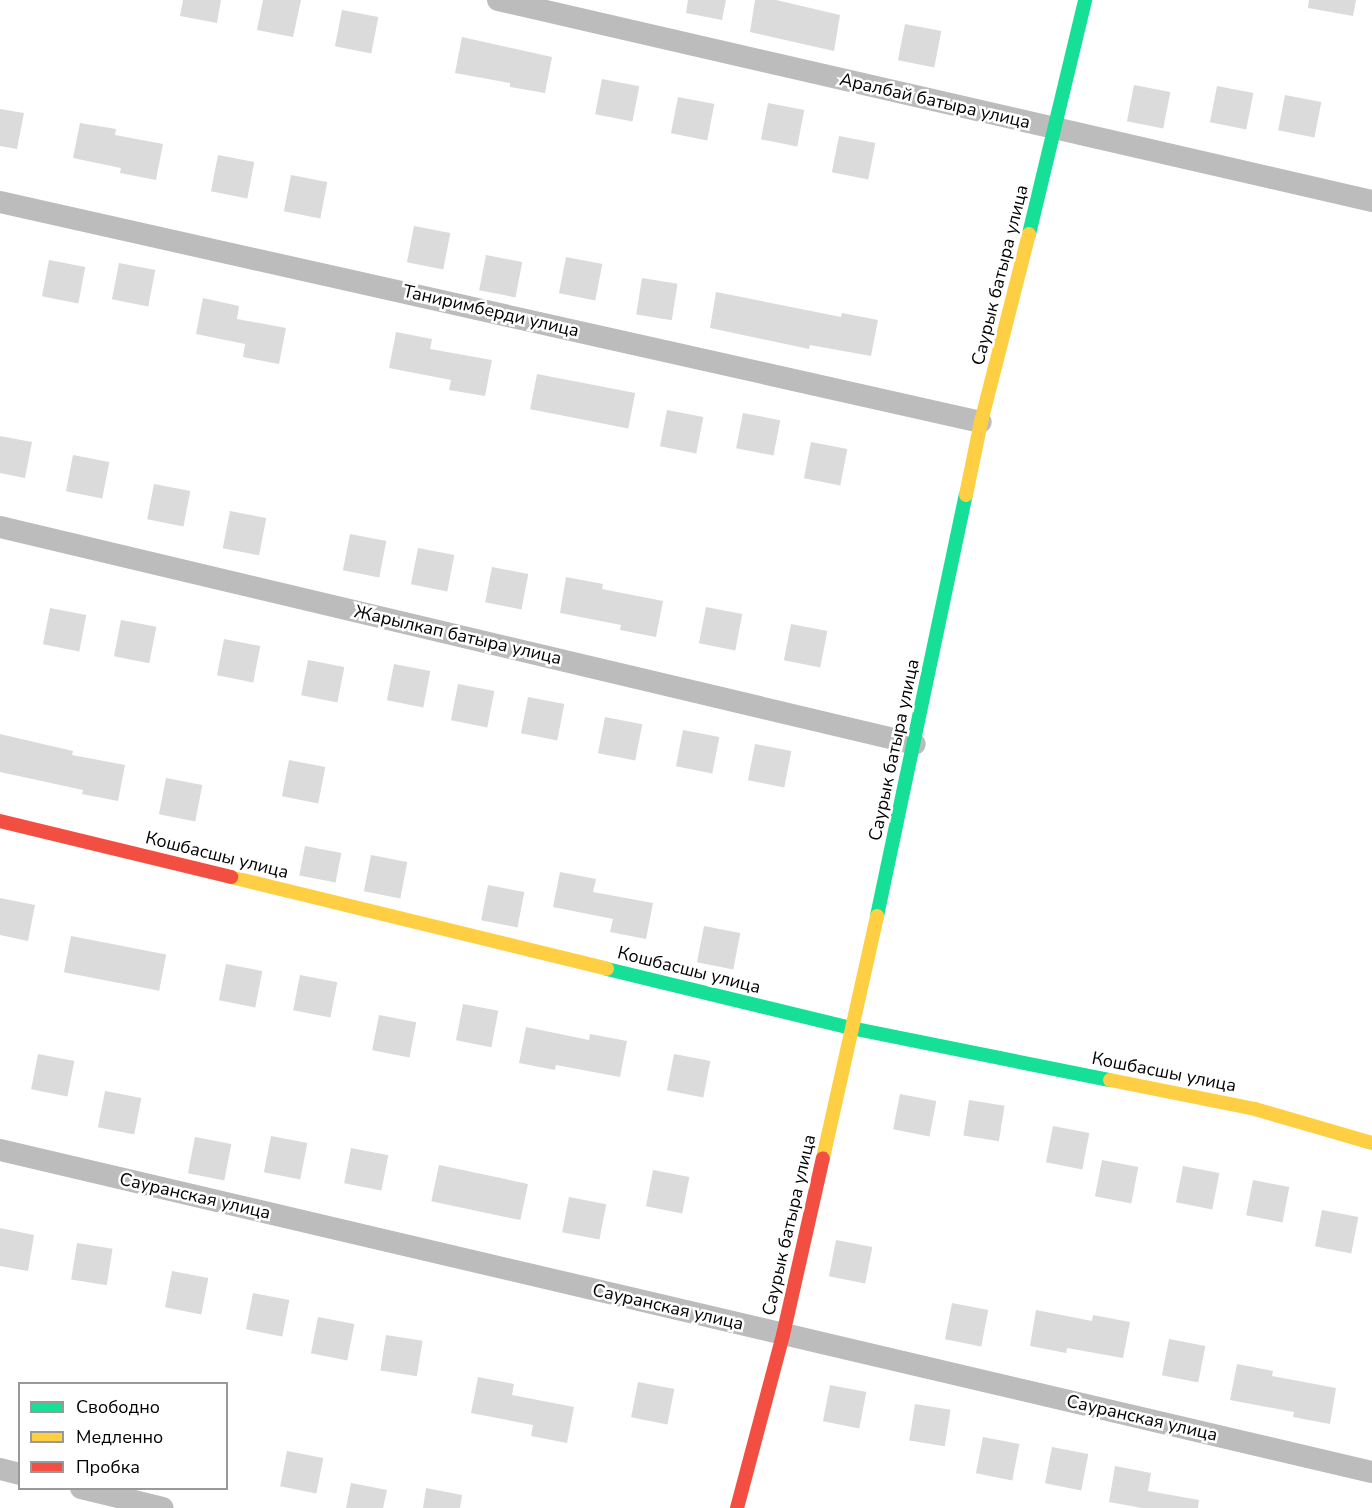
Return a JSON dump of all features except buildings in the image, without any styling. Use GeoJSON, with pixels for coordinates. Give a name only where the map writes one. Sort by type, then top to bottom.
{"type":"FeatureCollection","features":[{"type":"Feature","properties":{"kind":"street","name":"Аралбай батыра улица"},"geometry":{"type":"LineString","coordinates":[[498,0],[1372,201]]}},
{"type":"Feature","properties":{"kind":"street","name":"Саурык батыра улица"},"geometry":{"type":"LineString","coordinates":[[737,1508],[783,1335],[915,744],[981,422],[1056,129],[1085,0]]}},
{"type":"Feature","properties":{"kind":"street","name":"Таниримберди улица"},"geometry":{"type":"LineString","coordinates":[[0,202],[981,422]]}},
{"type":"Feature","properties":{"kind":"street","name":"Жарылкап батыра улица"},"geometry":{"type":"LineString","coordinates":[[0,526],[915,744]]}},
{"type":"Feature","properties":{"kind":"street","name":"Кошбасшы улица"},"geometry":{"type":"LineString","coordinates":[[0,821],[851,1028],[1255,1109],[1372,1143]]}},
{"type":"Feature","properties":{"kind":"street","name":"Сауранская улица"},"geometry":{"type":"LineString","coordinates":[[0,1149],[1372,1472]]}},
{"type":"Feature","properties":{"kind":"street"},"geometry":{"type":"LineString","coordinates":[[0,1469],[18,1474]]}},
{"type":"Feature","properties":{"kind":"street"},"geometry":{"type":"LineString","coordinates":[[89,1490],[163,1508]]}},
{"type":"Feature","properties":{"kind":"traffic: fast"},"geometry":{"type":"LineString","coordinates":[[1029,234],[1085,0]]}},
{"type":"Feature","properties":{"kind":"traffic: fast"},"geometry":{"type":"LineString","coordinates":[[877,916],[966,495]]}},
{"type":"Feature","properties":{"kind":"traffic: fast"},"geometry":{"type":"LineString","coordinates":[[607,969],[851,1028],[1110,1080]]}},
{"type":"Feature","properties":{"kind":"traffic: slow"},"geometry":{"type":"LineString","coordinates":[[966,495],[981,422],[1029,234]]}},
{"type":"Feature","properties":{"kind":"traffic: slow"},"geometry":{"type":"LineString","coordinates":[[231,877],[607,969]]}},
{"type":"Feature","properties":{"kind":"traffic: slow"},"geometry":{"type":"LineString","coordinates":[[823,1158],[877,916]]}},
{"type":"Feature","properties":{"kind":"traffic: slow"},"geometry":{"type":"LineString","coordinates":[[1110,1080],[1255,1109],[1372,1143]]}},
{"type":"Feature","properties":{"kind":"traffic: jam"},"geometry":{"type":"LineString","coordinates":[[0,821],[231,877]]}},
{"type":"Feature","properties":{"kind":"traffic: jam"},"geometry":{"type":"LineString","coordinates":[[737,1508],[783,1335],[823,1158]]}}]}
